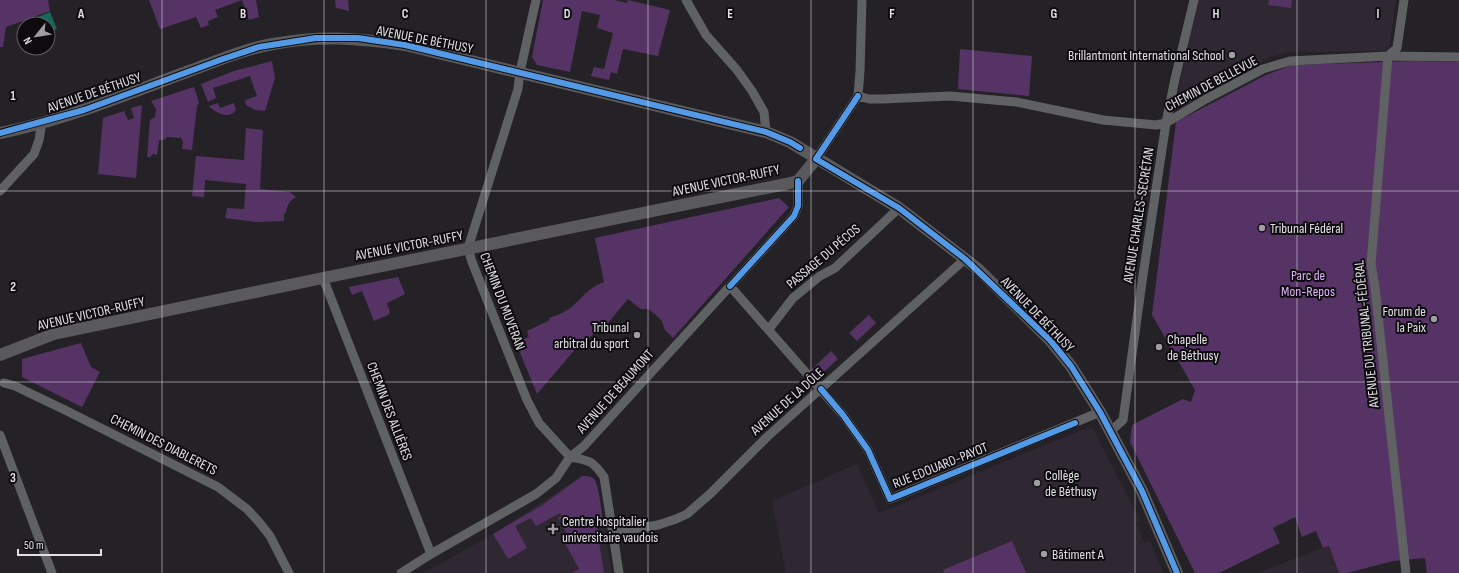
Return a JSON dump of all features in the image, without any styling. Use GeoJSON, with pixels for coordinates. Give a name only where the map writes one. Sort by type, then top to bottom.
{"type":"FeatureCollection","features":[{"type":"Feature","properties":{"kind":"street","name":"CHEMIN DU MUVERAN"},"geometry":{"type":"LineString","coordinates":[[536,0],[520,72],[518,90],[468,248],[472,262],[527,400],[540,423],[570,457]]}},
{"type":"Feature","properties":{"kind":"street"},"geometry":{"type":"LineString","coordinates":[[686,0],[706,35],[737,70],[752,91],[764,112],[766,132]]}},
{"type":"Feature","properties":{"kind":"street"},"geometry":{"type":"LineString","coordinates":[[816,159],[858,96],[862,0]]}},
{"type":"Feature","properties":{"kind":"street","name":"AVENUE CHARLES-SECRÉTAN"},"geometry":{"type":"LineString","coordinates":[[1111,431],[1123,420],[1166,123],[1174,79],[1194,0]]}},
{"type":"Feature","properties":{"kind":"street","name":"AVENUE DU TRIBUNAL-FÉDÉRAL"},"geometry":{"type":"LineString","coordinates":[[1404,0],[1397,48],[1388,56],[1371,264],[1375,287],[1406,573]]}},
{"type":"Feature","properties":{"kind":"street","name":"AVENUE DE BÉTHUSY"},"geometry":{"type":"LineString","coordinates":[[0,133],[84,110],[223,58],[259,47],[316,38],[358,38],[405,45],[766,132],[790,142],[898,208],[965,259],[1050,340],[1071,366],[1111,431],[1142,491],[1177,573]]}},
{"type":"Feature","properties":{"kind":"street","name":"CHEMIN DE BELLEVUE"},"geometry":{"type":"LineString","coordinates":[[858,96],[869,99],[950,96],[1016,102],[1103,120],[1156,125],[1166,123],[1206,99],[1263,69],[1290,61],[1388,56],[1459,57]]}},
{"type":"Feature","properties":{"kind":"street"},"geometry":{"type":"LineString","coordinates":[[0,191],[34,154],[42,122]]}},
{"type":"Feature","properties":{"kind":"street","name":"AVENUE VICTOR-RUFFY"},"geometry":{"type":"LineString","coordinates":[[0,355],[54,334],[798,181],[816,159]]}},
{"type":"Feature","properties":{"kind":"street","name":"AVENUE DE BEAUMONT"},"geometry":{"type":"LineString","coordinates":[[401,573],[431,554],[536,494],[556,478],[570,457],[584,446],[794,216],[798,206],[798,181]]}},
{"type":"Feature","properties":{"kind":"street","name":"PASSAGE DU PÉCOS"},"geometry":{"type":"LineString","coordinates":[[769,330],[793,298],[820,276],[835,268],[898,208]]}},
{"type":"Feature","properties":{"kind":"street","name":"AVENUE DE LA DÔLE"},"geometry":{"type":"LineString","coordinates":[[613,532],[658,525],[676,520],[687,514],[711,493],[767,437],[965,259]]}},
{"type":"Feature","properties":{"kind":"street","name":"CHEMIN DES ALLIÈRES"},"geometry":{"type":"LineString","coordinates":[[323,278],[431,554]]}},
{"type":"Feature","properties":{"kind":"street"},"geometry":{"type":"LineString","coordinates":[[730,286],[821,389]]}},
{"type":"Feature","properties":{"kind":"street","name":"CHEMIN DES DIABLERETS"},"geometry":{"type":"LineString","coordinates":[[0,374],[2,384],[15,386],[218,487],[247,509],[259,522],[270,536],[289,573]]}},
{"type":"Feature","properties":{"kind":"street","name":"RUE EDOUARD-PAYOT"},"geometry":{"type":"LineString","coordinates":[[821,389],[843,415],[868,450],[890,499],[1100,412]]}},
{"type":"Feature","properties":{"kind":"street"},"geometry":{"type":"LineString","coordinates":[[0,435],[52,573]]}},
{"type":"Feature","properties":{"kind":"street"},"geometry":{"type":"LineString","coordinates":[[570,457],[586,460],[596,465],[604,477],[619,573]]}},
{"type":"Feature","properties":{"kind":"shaded area","name":"Brillantmont International School"},"geometry":{"type":"Polygon","coordinates":[[[1198,0],[1396,0],[1389,49],[1382,51],[1289,52],[1268,58],[1180,109],[1175,104],[1198,0]]]}},
{"type":"Feature","properties":{"kind":"shaded area"},"geometry":{"type":"Polygon","coordinates":[[[50,12],[52,16],[41,16],[50,12]]]}},
{"type":"Feature","properties":{"kind":"shaded area","name":"Collège de Béthusy"},"geometry":{"type":"Polygon","coordinates":[[[1087,428],[1093,429],[1140,520],[1136,522],[1144,543],[1150,541],[1163,573],[786,573],[772,501],[857,464],[879,513],[1087,428]]]}},
{"type":"Feature","properties":{"kind":"shaded area","name":"Centre hospitalier universitaire vaudois"},"geometry":{"type":"Polygon","coordinates":[[[582,476],[593,478],[597,485],[612,573],[424,573],[493,534],[582,476]]]}},
{"type":"Feature","properties":{"kind":"shaded area"},"geometry":{"type":"Polygon","coordinates":[[[1328,546],[1339,573],[1258,573],[1328,546]]]}},
{"type":"Feature","properties":{"kind":"green space"},"geometry":{"type":"Polygon","coordinates":[[[0,0],[48,0],[50,11],[36,16],[16,16],[16,23],[6,27],[3,47],[0,47],[0,0]]]}},
{"type":"Feature","properties":{"kind":"green space"},"geometry":{"type":"Polygon","coordinates":[[[149,0],[242,0],[215,10],[218,17],[208,21],[209,25],[201,28],[196,17],[160,29],[149,0]]]}},
{"type":"Feature","properties":{"kind":"green space"},"geometry":{"type":"Polygon","coordinates":[[[242,0],[256,0],[259,17],[249,20],[242,0]]]}},
{"type":"Feature","properties":{"kind":"green space"},"geometry":{"type":"Polygon","coordinates":[[[335,0],[348,0],[349,11],[336,8],[335,0]]]}},
{"type":"Feature","properties":{"kind":"green space"},"geometry":{"type":"Polygon","coordinates":[[[543,0],[615,0],[627,3],[628,0],[670,10],[658,56],[623,49],[617,74],[611,72],[609,80],[591,76],[594,67],[604,69],[613,33],[597,28],[600,15],[582,11],[570,72],[537,65],[532,57],[543,0]]]}},
{"type":"Feature","properties":{"kind":"green space"},"geometry":{"type":"Polygon","coordinates":[[[1269,0],[1292,0],[1291,8],[1268,5],[1269,0]]]}},
{"type":"Feature","properties":{"kind":"green space"},"geometry":{"type":"Polygon","coordinates":[[[960,49],[1032,56],[1029,96],[958,89],[960,49]]]}},
{"type":"Feature","properties":{"kind":"green space"},"geometry":{"type":"Polygon","coordinates":[[[272,61],[275,78],[265,111],[255,110],[246,105],[245,100],[257,96],[250,76],[213,88],[216,98],[208,102],[201,84],[234,71],[272,61]]]}},
{"type":"Feature","properties":{"kind":"green space","name":"Parc de Mon-Repos"},"geometry":{"type":"Polygon","coordinates":[[[1412,61],[1459,62],[1459,573],[1427,573],[1425,558],[1393,561],[1347,573],[1339,573],[1329,546],[1323,548],[1316,531],[1302,537],[1295,517],[1273,528],[1280,543],[1219,573],[1195,573],[1130,442],[1132,425],[1183,399],[1191,402],[1195,390],[1152,315],[1176,122],[1266,75],[1292,65],[1412,61]]]}},
{"type":"Feature","properties":{"kind":"green space"},"geometry":{"type":"Polygon","coordinates":[[[194,87],[199,103],[197,106],[192,150],[182,149],[183,142],[181,138],[167,137],[164,140],[159,140],[157,155],[152,154],[151,157],[147,157],[150,120],[155,117],[156,109],[151,101],[194,87]]]}},
{"type":"Feature","properties":{"kind":"green space"},"geometry":{"type":"Polygon","coordinates":[[[218,103],[220,108],[234,103],[236,110],[230,115],[226,115],[215,111],[209,106],[218,103]]]}},
{"type":"Feature","properties":{"kind":"green space"},"geometry":{"type":"Polygon","coordinates":[[[142,105],[136,178],[98,174],[103,118],[124,111],[128,120],[134,118],[131,108],[142,105]]]}},
{"type":"Feature","properties":{"kind":"green space"},"geometry":{"type":"Polygon","coordinates":[[[246,128],[263,130],[260,189],[290,192],[296,197],[288,205],[286,213],[284,214],[284,221],[257,222],[225,218],[227,208],[244,209],[246,184],[205,180],[204,197],[192,196],[196,156],[244,160],[246,128]]]}},
{"type":"Feature","properties":{"kind":"green space"},"geometry":{"type":"Polygon","coordinates":[[[779,198],[789,207],[673,338],[665,330],[662,321],[656,315],[648,309],[641,309],[628,299],[603,329],[601,328],[577,347],[537,394],[516,343],[529,337],[527,331],[550,320],[549,318],[569,309],[593,287],[604,282],[595,238],[779,198]]]}},
{"type":"Feature","properties":{"kind":"green space"},"geometry":{"type":"Polygon","coordinates":[[[398,277],[405,294],[387,303],[390,312],[388,315],[374,321],[362,291],[352,295],[349,287],[398,277]]]}},
{"type":"Feature","properties":{"kind":"green space"},"geometry":{"type":"Polygon","coordinates":[[[869,315],[876,323],[857,341],[849,333],[869,315]]]}},
{"type":"Feature","properties":{"kind":"green space"},"geometry":{"type":"Polygon","coordinates":[[[81,343],[91,367],[100,372],[82,407],[22,377],[22,359],[81,343]]]}},
{"type":"Feature","properties":{"kind":"green space"},"geometry":{"type":"Polygon","coordinates":[[[831,351],[838,359],[818,377],[811,370],[831,351]]]}},
{"type":"Feature","properties":{"kind":"green space"},"geometry":{"type":"Polygon","coordinates":[[[582,476],[594,479],[599,493],[603,524],[597,529],[604,573],[572,573],[579,569],[565,543],[570,539],[558,518],[562,516],[560,513],[536,526],[531,518],[515,526],[527,548],[508,559],[493,534],[544,504],[582,476]]]}},
{"type":"Feature","properties":{"kind":"green space"},"geometry":{"type":"Polygon","coordinates":[[[1012,541],[1026,573],[944,573],[943,570],[1012,541]]]}},
{"type":"Feature","properties":{"kind":"cycle path"},"geometry":{"type":"LineString","coordinates":[[0,133],[84,110],[259,47],[316,38],[358,38],[405,45],[766,132],[800,148]]}},
{"type":"Feature","properties":{"kind":"cycle path"},"geometry":{"type":"LineString","coordinates":[[858,96],[816,159],[899,208],[965,259],[1050,340],[1071,366],[1100,412],[1142,491],[1177,573]]}},
{"type":"Feature","properties":{"kind":"cycle path"},"geometry":{"type":"LineString","coordinates":[[730,286],[794,216],[798,206],[798,181]]}},
{"type":"Feature","properties":{"kind":"cycle path"},"geometry":{"type":"LineString","coordinates":[[821,389],[843,415],[868,450],[890,499],[1075,423]]}},
{"type":"Feature","properties":{"kind":"place","name":"Brillantmont International School"},"geometry":{"type":"Point","coordinates":[1232,55]}},
{"type":"Feature","properties":{"kind":"place","name":"Tribunal Fédéral"},"geometry":{"type":"Point","coordinates":[1262,228]}},
{"type":"Feature","properties":{"kind":"place","name":"Forum de la Paix"},"geometry":{"type":"Point","coordinates":[1434,319]}},
{"type":"Feature","properties":{"kind":"place","name":"Tribunal arbitral du sport"},"geometry":{"type":"Point","coordinates":[637,335]}},
{"type":"Feature","properties":{"kind":"place","name":"Chapelle de Béthusy"},"geometry":{"type":"Point","coordinates":[1159,347]}},
{"type":"Feature","properties":{"kind":"place","name":"Collège de Béthusy"},"geometry":{"type":"Point","coordinates":[1037,483]}},
{"type":"Feature","properties":{"kind":"place","name":"Centre hospitalier universitaire vaudois"},"geometry":{"type":"Point","coordinates":[553,529]}},
{"type":"Feature","properties":{"kind":"place","name":"Bâtiment A"},"geometry":{"type":"Point","coordinates":[1044,554]}}]}
